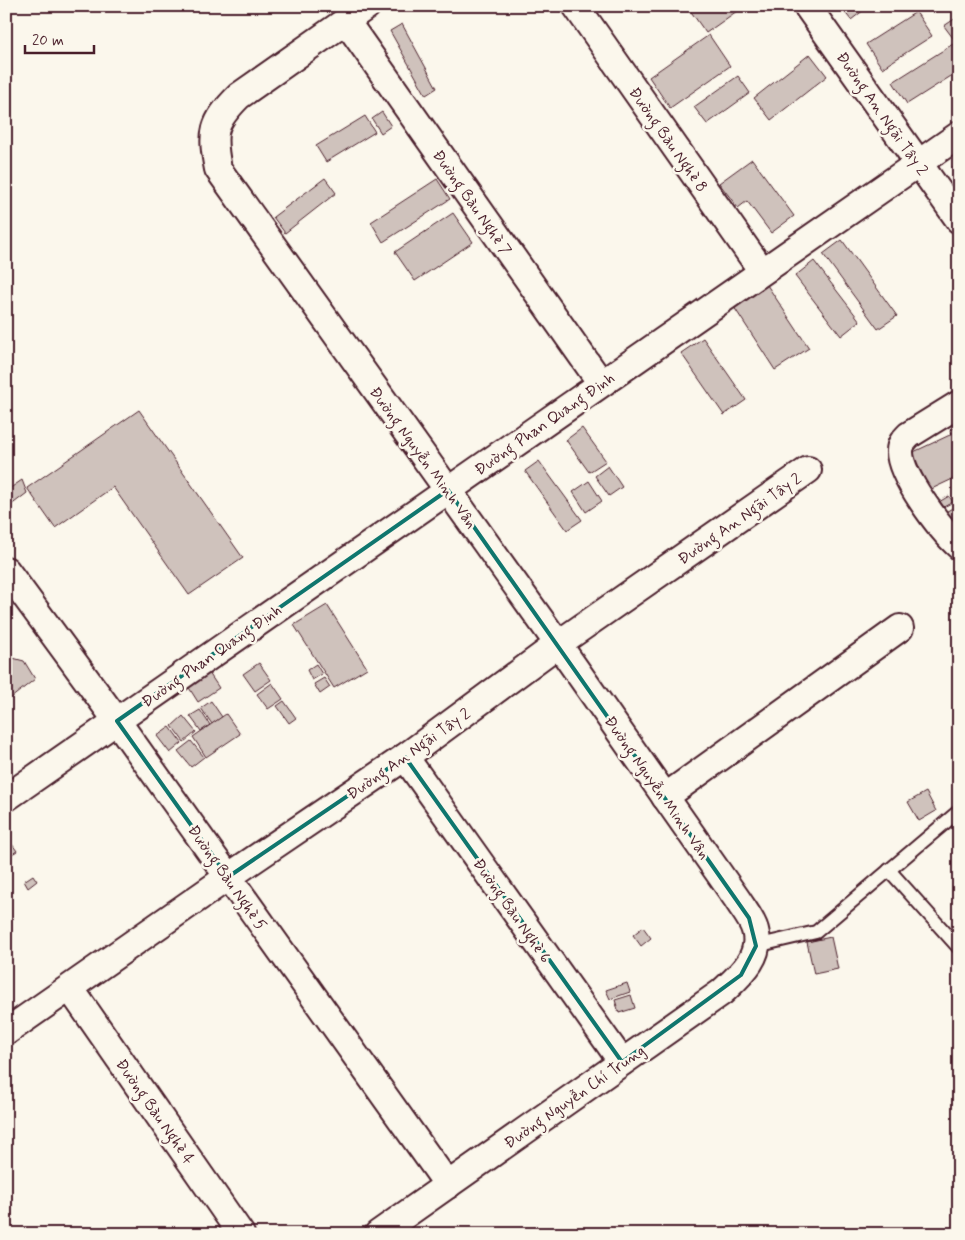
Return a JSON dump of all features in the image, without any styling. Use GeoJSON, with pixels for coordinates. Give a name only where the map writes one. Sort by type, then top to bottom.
{"type":"FeatureCollection","features":[{"type":"Feature","properties":{"kind":"street","name":"Đường Nguyễn Minh Vân"},"geometry":{"type":"LineString","coordinates":[[368,6],[239,96],[225,110],[215,128],[213,137],[218,169],[558,644],[749,918],[755,930],[756,946]]}},
{"type":"Feature","properties":{"kind":"street","name":"Đường Bàu Nghè 8"},"geometry":{"type":"LineString","coordinates":[[576,6],[762,271]]}},
{"type":"Feature","properties":{"kind":"street","name":"Đường An Ngãi Tây 2"},"geometry":{"type":"LineString","coordinates":[[807,6],[959,220]]}},
{"type":"Feature","properties":{"kind":"street","name":"Đường Bàu Nghè 7"},"geometry":{"type":"LineString","coordinates":[[346,21],[601,384]]}},
{"type":"Feature","properties":{"kind":"street","name":"Đường Phan Quang Định"},"geometry":{"type":"LineString","coordinates":[[6,798],[959,135]]}},
{"type":"Feature","properties":{"kind":"street"},"geometry":{"type":"LineString","coordinates":[[959,404],[909,435],[903,441],[900,449],[906,470],[917,492],[933,518],[959,546]]}},
{"type":"Feature","properties":{"kind":"street","name":"Đường An Ngãi Tây 2"},"geometry":{"type":"LineString","coordinates":[[6,1032],[228,877],[405,757],[558,644],[808,470]]}},
{"type":"Feature","properties":{"kind":"street","name":"Đường Bàu Nghè 5"},"geometry":{"type":"LineString","coordinates":[[6,570],[117,721],[448,1185]]}},
{"type":"Feature","properties":{"kind":"street"},"geometry":{"type":"LineString","coordinates":[[665,797],[900,628]]}},
{"type":"Feature","properties":{"kind":"street","name":"Đường Bàu Nghè 6"},"geometry":{"type":"LineString","coordinates":[[405,757],[622,1062]]}},
{"type":"Feature","properties":{"kind":"street","name":"Đường Nguyễn Chí Trung"},"geometry":{"type":"LineString","coordinates":[[378,1234],[728,986],[741,975],[752,960],[756,946]]}},
{"type":"Feature","properties":{"kind":"street","name":"Đường Bàu Nghè 4"},"geometry":{"type":"LineString","coordinates":[[70,988],[241,1234]]}},
{"type":"Feature","properties":{"kind":"lane"},"geometry":{"type":"LineString","coordinates":[[756,946],[816,932],[957,814]]}},
{"type":"Feature","properties":{"kind":"lane"},"geometry":{"type":"LineString","coordinates":[[889,870],[959,948]]}},
{"type":"Feature","properties":{"kind":"highlighted area"},"geometry":{"type":"Polygon","coordinates":[[[448,490],[749,918],[756,946],[741,975],[622,1062],[405,757],[228,877],[117,721],[448,490]]]}},
{"type":"Feature","properties":{"kind":"building"},"geometry":{"type":"Polygon","coordinates":[[[687,6],[744,6],[706,33],[687,6]]]}},
{"type":"Feature","properties":{"kind":"building"},"geometry":{"type":"Polygon","coordinates":[[[840,6],[869,6],[851,20],[840,6]]]}},
{"type":"Feature","properties":{"kind":"building"},"geometry":{"type":"Polygon","coordinates":[[[916,12],[932,36],[882,68],[866,44],[916,12]]]}},
{"type":"Feature","properties":{"kind":"building"},"geometry":{"type":"Polygon","coordinates":[[[959,16],[959,46],[944,26],[959,16]]]}},
{"type":"Feature","properties":{"kind":"building"},"geometry":{"type":"Polygon","coordinates":[[[402,24],[437,88],[426,95],[390,31],[402,24]]]}},
{"type":"Feature","properties":{"kind":"building"},"geometry":{"type":"Polygon","coordinates":[[[709,35],[730,66],[670,108],[649,77],[709,35]]]}},
{"type":"Feature","properties":{"kind":"building"},"geometry":{"type":"Polygon","coordinates":[[[953,44],[959,53],[959,71],[907,104],[893,82],[953,44]]]}},
{"type":"Feature","properties":{"kind":"building"},"geometry":{"type":"Polygon","coordinates":[[[810,54],[827,76],[771,120],[754,98],[810,54]]]}},
{"type":"Feature","properties":{"kind":"building"},"geometry":{"type":"Polygon","coordinates":[[[738,76],[750,93],[707,124],[694,107],[738,76]]]}},
{"type":"Feature","properties":{"kind":"building"},"geometry":{"type":"Polygon","coordinates":[[[382,112],[391,126],[381,133],[372,119],[382,112]]]}},
{"type":"Feature","properties":{"kind":"building"},"geometry":{"type":"Polygon","coordinates":[[[365,116],[375,132],[326,162],[316,146],[365,116]]]}},
{"type":"Feature","properties":{"kind":"building"},"geometry":{"type":"Polygon","coordinates":[[[752,159],[794,216],[771,233],[747,201],[738,208],[719,183],[752,159]]]}},
{"type":"Feature","properties":{"kind":"building"},"geometry":{"type":"Polygon","coordinates":[[[959,162],[959,177],[952,167],[959,162]]]}},
{"type":"Feature","properties":{"kind":"building"},"geometry":{"type":"Polygon","coordinates":[[[325,178],[336,193],[285,233],[273,217],[325,178]]]}},
{"type":"Feature","properties":{"kind":"building"},"geometry":{"type":"Polygon","coordinates":[[[437,179],[450,199],[383,242],[371,222],[437,179]]]}},
{"type":"Feature","properties":{"kind":"building"},"geometry":{"type":"Polygon","coordinates":[[[453,213],[473,242],[415,281],[395,252],[453,213]]]}},
{"type":"Feature","properties":{"kind":"building"},"geometry":{"type":"Polygon","coordinates":[[[842,240],[897,316],[878,329],[823,254],[842,240]]]}},
{"type":"Feature","properties":{"kind":"building"},"geometry":{"type":"Polygon","coordinates":[[[814,261],[860,321],[841,336],[795,276],[814,261]]]}},
{"type":"Feature","properties":{"kind":"building"},"geometry":{"type":"Polygon","coordinates":[[[765,282],[809,348],[775,370],[732,304],[765,282]]]}},
{"type":"Feature","properties":{"kind":"building"},"geometry":{"type":"Polygon","coordinates":[[[703,338],[746,400],[724,415],[681,353],[703,338]]]}},
{"type":"Feature","properties":{"kind":"building"},"geometry":{"type":"Polygon","coordinates":[[[139,410],[243,558],[189,595],[113,487],[55,528],[27,488],[139,410]]]}},
{"type":"Feature","properties":{"kind":"building"},"geometry":{"type":"Polygon","coordinates":[[[959,426],[959,476],[923,493],[905,456],[952,434],[950,430],[959,426]]]}},
{"type":"Feature","properties":{"kind":"building"},"geometry":{"type":"Polygon","coordinates":[[[582,428],[606,461],[589,472],[566,440],[582,428]]]}},
{"type":"Feature","properties":{"kind":"building"},"geometry":{"type":"Polygon","coordinates":[[[539,461],[582,520],[567,530],[525,471],[539,461]]]}},
{"type":"Feature","properties":{"kind":"building"},"geometry":{"type":"Polygon","coordinates":[[[608,466],[622,487],[609,496],[595,476],[608,466]]]}},
{"type":"Feature","properties":{"kind":"building"},"geometry":{"type":"Polygon","coordinates":[[[22,480],[27,493],[6,509],[6,491],[22,480]]]}},
{"type":"Feature","properties":{"kind":"building"},"geometry":{"type":"Polygon","coordinates":[[[589,481],[602,501],[586,512],[573,492],[589,481]]]}},
{"type":"Feature","properties":{"kind":"building"},"geometry":{"type":"Polygon","coordinates":[[[949,496],[953,502],[938,510],[934,505],[949,496]]]}},
{"type":"Feature","properties":{"kind":"building"},"geometry":{"type":"Polygon","coordinates":[[[958,505],[959,516],[945,524],[940,515],[958,505]]]}},
{"type":"Feature","properties":{"kind":"building"},"geometry":{"type":"Polygon","coordinates":[[[327,605],[367,668],[334,688],[294,625],[327,605]]]}},
{"type":"Feature","properties":{"kind":"building"},"geometry":{"type":"Polygon","coordinates":[[[9,657],[24,661],[35,679],[6,702],[6,659],[9,657]]]}},
{"type":"Feature","properties":{"kind":"building"},"geometry":{"type":"Polygon","coordinates":[[[259,663],[271,680],[255,691],[243,674],[259,663]]]}},
{"type":"Feature","properties":{"kind":"building"},"geometry":{"type":"Polygon","coordinates":[[[316,664],[322,674],[312,680],[307,670],[316,664]]]}},
{"type":"Feature","properties":{"kind":"building"},"geometry":{"type":"Polygon","coordinates":[[[207,670],[219,688],[198,702],[186,683],[207,670]]]}},
{"type":"Feature","properties":{"kind":"building"},"geometry":{"type":"Polygon","coordinates":[[[324,678],[330,687],[320,694],[314,684],[324,678]]]}},
{"type":"Feature","properties":{"kind":"building"},"geometry":{"type":"Polygon","coordinates":[[[272,683],[283,699],[268,709],[257,694],[272,683]]]}},
{"type":"Feature","properties":{"kind":"building"},"geometry":{"type":"Polygon","coordinates":[[[211,701],[222,717],[212,724],[201,708],[211,701]]]}},
{"type":"Feature","properties":{"kind":"building"},"geometry":{"type":"Polygon","coordinates":[[[284,701],[296,718],[289,723],[277,706],[284,701]]]}},
{"type":"Feature","properties":{"kind":"building"},"geometry":{"type":"Polygon","coordinates":[[[200,710],[210,725],[201,731],[190,716],[200,710]]]}},
{"type":"Feature","properties":{"kind":"building"},"geometry":{"type":"Polygon","coordinates":[[[226,714],[240,734],[206,757],[193,737],[226,714]]]}},
{"type":"Feature","properties":{"kind":"building"},"geometry":{"type":"Polygon","coordinates":[[[183,716],[196,732],[184,742],[172,726],[183,716]]]}},
{"type":"Feature","properties":{"kind":"building"},"geometry":{"type":"Polygon","coordinates":[[[170,727],[182,743],[170,753],[157,736],[170,727]]]}},
{"type":"Feature","properties":{"kind":"building"},"geometry":{"type":"Polygon","coordinates":[[[191,741],[204,757],[191,767],[178,751],[191,741]]]}},
{"type":"Feature","properties":{"kind":"building"},"geometry":{"type":"Polygon","coordinates":[[[926,792],[936,811],[919,821],[908,802],[926,792]]]}},
{"type":"Feature","properties":{"kind":"building"},"geometry":{"type":"Polygon","coordinates":[[[6,836],[17,851],[9,856],[6,853],[6,836]]]}},
{"type":"Feature","properties":{"kind":"building"},"geometry":{"type":"Polygon","coordinates":[[[33,875],[37,881],[28,888],[24,881],[33,875]]]}},
{"type":"Feature","properties":{"kind":"building"},"geometry":{"type":"Polygon","coordinates":[[[643,927],[651,938],[641,946],[633,935],[643,927]]]}},
{"type":"Feature","properties":{"kind":"building"},"geometry":{"type":"Polygon","coordinates":[[[831,937],[838,969],[814,974],[807,942],[831,937]]]}},
{"type":"Feature","properties":{"kind":"building"},"geometry":{"type":"Polygon","coordinates":[[[627,983],[630,992],[610,999],[606,990],[627,983]]]}},
{"type":"Feature","properties":{"kind":"building"},"geometry":{"type":"Polygon","coordinates":[[[631,995],[635,1008],[619,1013],[615,1000],[631,995]]]}}]}
